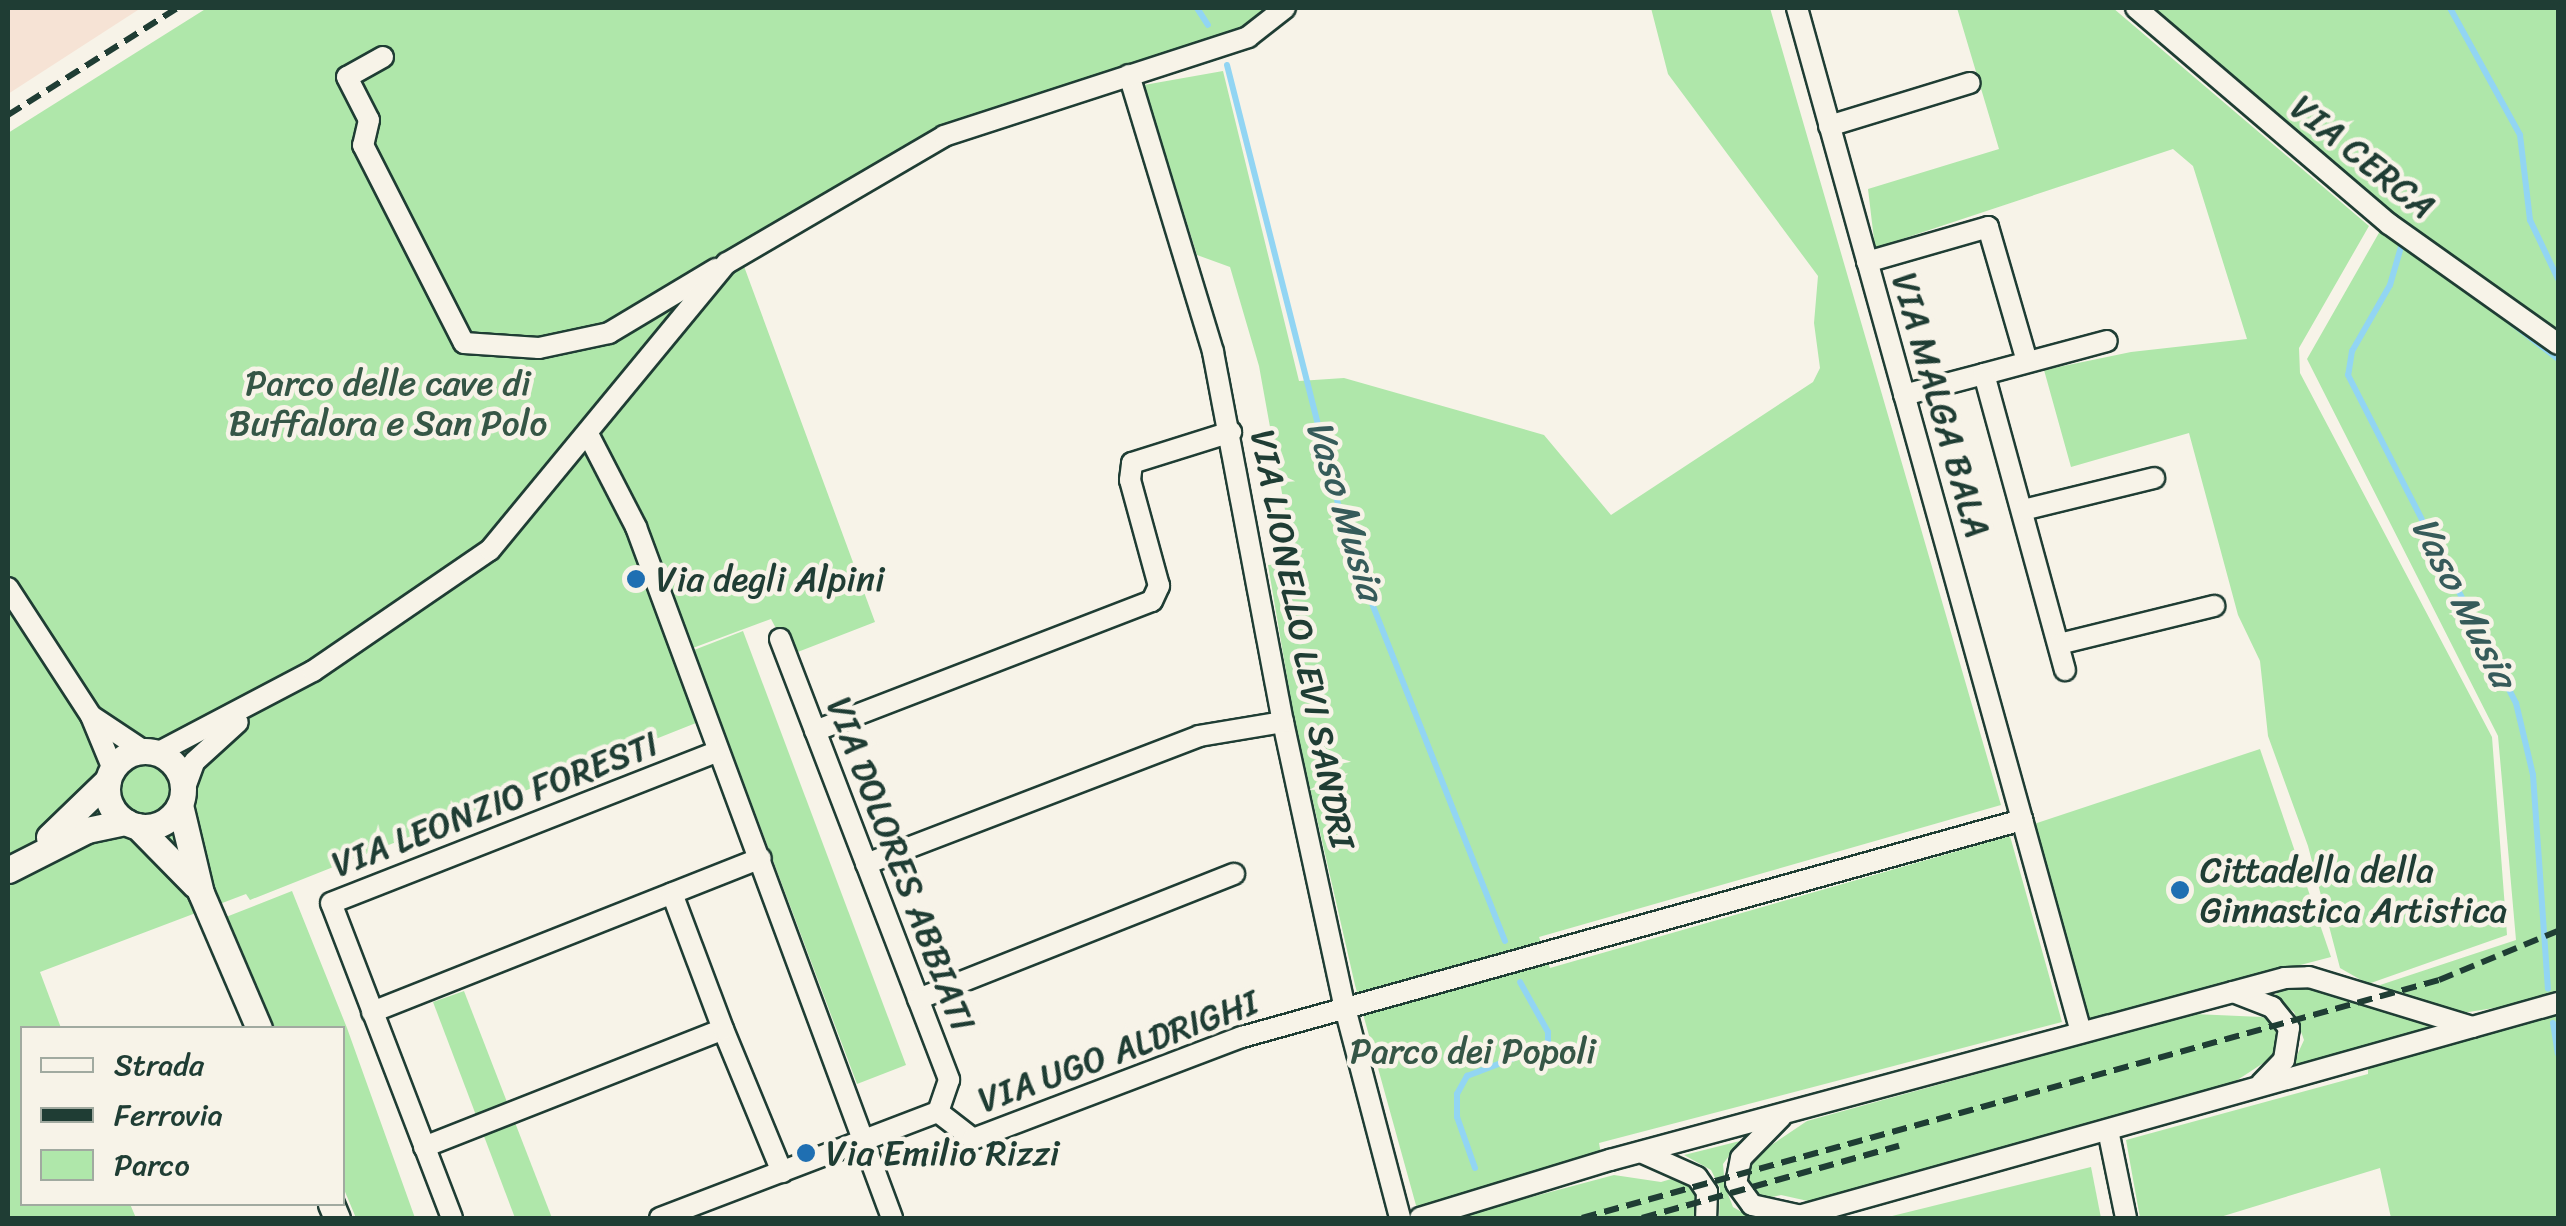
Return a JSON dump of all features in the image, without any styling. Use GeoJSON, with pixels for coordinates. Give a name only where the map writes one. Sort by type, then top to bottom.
{"type":"FeatureCollection","features":[{"type":"Feature","properties":{"kind":"street"},"geometry":{"type":"LineString","coordinates":[[383,57],[348,77],[369,120],[363,144],[464,342],[539,348],[608,332],[944,136],[1248,37],[1285,8]]}},
{"type":"Feature","properties":{"kind":"street","name":"VIA MALGA BALA"},"geometry":{"type":"LineString","coordinates":[[1797,8],[2081,1032]]}},
{"type":"Feature","properties":{"kind":"street","name":"VIA CERCA"},"geometry":{"type":"LineString","coordinates":[[2136,8],[2390,224],[2558,344]]}},
{"type":"Feature","properties":{"kind":"street","name":"VIA LIONELLO LEVI SANDRI"},"geometry":{"type":"LineString","coordinates":[[1129,75],[1231,432],[1283,722],[1345,1008],[1400,1218]]}},
{"type":"Feature","properties":{"kind":"street"},"geometry":{"type":"LineString","coordinates":[[1830,126],[1970,83]]}},
{"type":"Feature","properties":{"kind":"street"},"geometry":{"type":"LineString","coordinates":[[1867,262],[1988,227],[2027,360]]}},
{"type":"Feature","properties":{"kind":"street"},"geometry":{"type":"LineString","coordinates":[[11,868],[86,830],[162,823],[181,799],[200,754],[262,700],[490,550],[726,263]]}},
{"type":"Feature","properties":{"kind":"street"},"geometry":{"type":"LineString","coordinates":[[1904,395],[2106,340]]}},
{"type":"Feature","properties":{"kind":"street"},"geometry":{"type":"LineString","coordinates":[[1984,374],[2066,670]]}},
{"type":"Feature","properties":{"kind":"street"},"geometry":{"type":"LineString","coordinates":[[815,732],[1152,601],[1159,586],[1130,480],[1132,464],[1231,432]]}},
{"type":"Feature","properties":{"kind":"street"},"geometry":{"type":"LineString","coordinates":[[588,434],[636,527],[867,1140],[892,1218]]}},
{"type":"Feature","properties":{"kind":"street"},"geometry":{"type":"LineString","coordinates":[[2022,510],[2154,478]]}},
{"type":"Feature","properties":{"kind":"street"},"geometry":{"type":"LineString","coordinates":[[8,588],[91,716],[111,774],[110,804],[201,893]]}},
{"type":"Feature","properties":{"kind":"street"},"geometry":{"type":"LineString","coordinates":[[2059,644],[2214,606]]}},
{"type":"Feature","properties":{"kind":"street","name":"VIA DOLORES ABBIATI"},"geometry":{"type":"LineString","coordinates":[[780,639],[948,1080],[938,1112]]}},
{"type":"Feature","properties":{"kind":"street"},"geometry":{"type":"LineString","coordinates":[[11,868],[111,774],[262,700]]}},
{"type":"Feature","properties":{"kind":"street"},"geometry":{"type":"LineString","coordinates":[[91,716],[176,768],[201,893],[259,1026]]}},
{"type":"Feature","properties":{"kind":"street"},"geometry":{"type":"LineString","coordinates":[[866,864],[1199,736],[1283,722]]}},
{"type":"Feature","properties":{"kind":"street","name":"VIA LEONZIO FORESTI"},"geometry":{"type":"LineString","coordinates":[[452,1218],[330,903],[718,751]]}},
{"type":"Feature","properties":{"kind":"street"},"geometry":{"type":"LineString","coordinates":[[1345,1008],[2022,820]]}},
{"type":"Feature","properties":{"kind":"street"},"geometry":{"type":"LineString","coordinates":[[372,1012],[760,858]]}},
{"type":"Feature","properties":{"kind":"street"},"geometry":{"type":"LineString","coordinates":[[918,999],[1234,874]]}},
{"type":"Feature","properties":{"kind":"street"},"geometry":{"type":"LineString","coordinates":[[672,893],[782,1172]]}},
{"type":"Feature","properties":{"kind":"street"},"geometry":{"type":"LineString","coordinates":[[1420,1218],[1791,1110],[2232,992],[2310,977],[2473,1027]]}},
{"type":"Feature","properties":{"kind":"street"},"geometry":{"type":"LineString","coordinates":[[2232,992],[2272,1007],[2288,1028],[2284,1060],[2255,1088]]}},
{"type":"Feature","properties":{"kind":"street"},"geometry":{"type":"LineString","coordinates":[[1791,1110],[1751,1144],[1736,1183],[1752,1205],[1797,1217],[2558,1003]]}},
{"type":"Feature","properties":{"kind":"street","name":"VIA UGO ALDRIGHI"},"geometry":{"type":"LineString","coordinates":[[867,1140],[938,1112],[974,1139],[1242,1037],[1345,1008]]}},
{"type":"Feature","properties":{"kind":"street"},"geometry":{"type":"LineString","coordinates":[[424,1147],[723,1030]]}},
{"type":"Feature","properties":{"kind":"street"},"geometry":{"type":"LineString","coordinates":[[2108,1130],[2126,1218]]}},
{"type":"Feature","properties":{"kind":"street"},"geometry":{"type":"LineString","coordinates":[[660,1218],[867,1140]]}},
{"type":"Feature","properties":{"kind":"street"},"geometry":{"type":"LineString","coordinates":[[1638,1152],[1697,1178],[1707,1192],[1706,1218]]}},
{"type":"Feature","properties":{"kind":"shaded area"},"geometry":{"type":"Polygon","coordinates":[[[8,8],[141,8],[8,94],[8,8]]]}},
{"type":"Feature","properties":{"kind":"green space","name":"Parco delle cave di Buffalora e San Polo"},"geometry":{"type":"Polygon","coordinates":[[[207,8],[1277,8],[1246,33],[941,127],[738,250],[875,622],[790,655],[771,619],[674,655],[701,721],[250,900],[246,894],[40,972],[60,1026],[20,1026],[20,1206],[131,1206],[136,1218],[8,1218],[8,133],[207,8]]]}},
{"type":"Feature","properties":{"kind":"green space","name":"Parco dei Popoli"},"geometry":{"type":"Polygon","coordinates":[[[1651,8],[1770,8],[2001,805],[1539,937],[1550,968],[2010,836],[2062,1022],[1599,1143],[1601,1154],[1417,1209],[1355,985],[1294,718],[1268,565],[1284,555],[1289,532],[1259,366],[1230,267],[1197,255],[1144,85],[1223,71],[1299,381],[1344,378],[1544,435],[1611,515],[1813,382],[1820,368],[1814,323],[1818,276],[1668,74],[1651,8]]]}},
{"type":"Feature","properties":{"kind":"green space"},"geometry":{"type":"Polygon","coordinates":[[[1957,8],[2113,8],[2369,226],[2299,348],[2300,373],[2492,737],[2507,935],[2368,984],[2340,968],[2308,846],[2268,736],[2260,661],[2238,615],[2189,433],[2071,467],[2044,370],[2131,352],[2247,339],[2193,166],[2173,149],[1875,248],[1868,189],[1999,149],[1957,8]]]}},
{"type":"Feature","properties":{"kind":"green space"},"geometry":{"type":"Polygon","coordinates":[[[2145,8],[2558,8],[2558,1218],[2391,1218],[2380,1168],[2217,1218],[2140,1218],[2126,1140],[2368,1074],[2368,1067],[2519,1004],[2450,1015],[2371,988],[2516,940],[2498,736],[2307,359],[2388,217],[2145,8]]]}},
{"type":"Feature","properties":{"kind":"green space"},"geometry":{"type":"Polygon","coordinates":[[[743,631],[906,1065],[857,1084],[694,650],[743,631]]]}},
{"type":"Feature","properties":{"kind":"green space","name":"Cittadella della Ginnastica Artistica"},"geometry":{"type":"Polygon","coordinates":[[[2260,749],[2331,957],[2087,1021],[2034,824],[2260,749]]]}},
{"type":"Feature","properties":{"kind":"green space"},"geometry":{"type":"Polygon","coordinates":[[[292,891],[347,1028],[415,1218],[356,1218],[345,1192],[345,1026],[273,1026],[226,917],[292,891]]]}},
{"type":"Feature","properties":{"kind":"green space"},"geometry":{"type":"Polygon","coordinates":[[[2289,985],[2314,986],[2441,1031],[2288,1075],[2304,1040],[2294,1012],[2273,996],[2289,985]]]}},
{"type":"Feature","properties":{"kind":"green space"},"geometry":{"type":"Polygon","coordinates":[[[464,991],[552,1218],[515,1218],[433,1002],[464,991]]]}},
{"type":"Feature","properties":{"kind":"green space"},"geometry":{"type":"Polygon","coordinates":[[[2194,1014],[2262,1017],[2276,1022],[2281,1042],[2271,1058],[2216,1094],[1826,1205],[1781,1195],[1763,1199],[1749,1191],[1744,1170],[1755,1156],[1807,1121],[2194,1014]]]}},
{"type":"Feature","properties":{"kind":"green space"},"geometry":{"type":"Polygon","coordinates":[[[1740,1141],[1723,1164],[1725,1186],[1733,1207],[1752,1218],[1719,1218],[1720,1188],[1711,1170],[1684,1155],[1740,1141]]]}},
{"type":"Feature","properties":{"kind":"green space"},"geometry":{"type":"Polygon","coordinates":[[[2091,1167],[2101,1218],[1884,1218],[2091,1167]]]}},
{"type":"Feature","properties":{"kind":"green space"},"geometry":{"type":"Polygon","coordinates":[[[1614,1175],[1661,1182],[1678,1177],[1694,1184],[1700,1205],[1693,1218],[1453,1218],[1614,1175]]]}},
{"type":"Feature","properties":{"kind":"waterway","name":"Vaso Musia"},"geometry":{"type":"LineString","coordinates":[[1197,8],[1208,25]]}},
{"type":"Feature","properties":{"kind":"waterway"},"geometry":{"type":"LineString","coordinates":[[2450,8],[2520,135],[2530,220],[2558,279]]}},
{"type":"Feature","properties":{"kind":"waterway","name":"Vaso Musia"},"geometry":{"type":"LineString","coordinates":[[1227,65],[1347,540],[1505,941]]}},
{"type":"Feature","properties":{"kind":"waterway","name":"Vaso Musia"},"geometry":{"type":"LineString","coordinates":[[2403,240],[2390,285],[2352,351],[2348,375],[2516,703],[2533,775],[2548,988]]}},
{"type":"Feature","properties":{"kind":"waterway","name":"Vaso Musia"},"geometry":{"type":"LineString","coordinates":[[2509,321],[2558,359]]}},
{"type":"Feature","properties":{"kind":"waterway","name":"Vaso Musia"},"geometry":{"type":"LineString","coordinates":[[1475,1168],[1457,1117],[1457,1094],[1467,1076],[1548,1045],[1548,1032],[1520,982]]}},
{"type":"Feature","properties":{"kind":"waterway","name":"Vaso Musia"},"geometry":{"type":"LineString","coordinates":[[2553,1023],[2558,1054]]}},
{"type":"Feature","properties":{"kind":"railway"},"geometry":{"type":"LineString","coordinates":[[8,115],[177,8]]}},
{"type":"Feature","properties":{"kind":"railway"},"geometry":{"type":"LineString","coordinates":[[1582,1218],[2439,980],[2558,931]]}},
{"type":"Feature","properties":{"kind":"railway"},"geometry":{"type":"LineString","coordinates":[[1642,1218],[1899,1146]]}},
{"type":"Feature","properties":{"kind":"place","name":"Via degli Alpini"},"geometry":{"type":"Point","coordinates":[636,579]}},
{"type":"Feature","properties":{"kind":"place","name":"Cittadella della Ginnastica Artistica"},"geometry":{"type":"Point","coordinates":[2180,890]}},
{"type":"Feature","properties":{"kind":"place","name":"Via Emilio Rizzi"},"geometry":{"type":"Point","coordinates":[806,1153]}}]}
